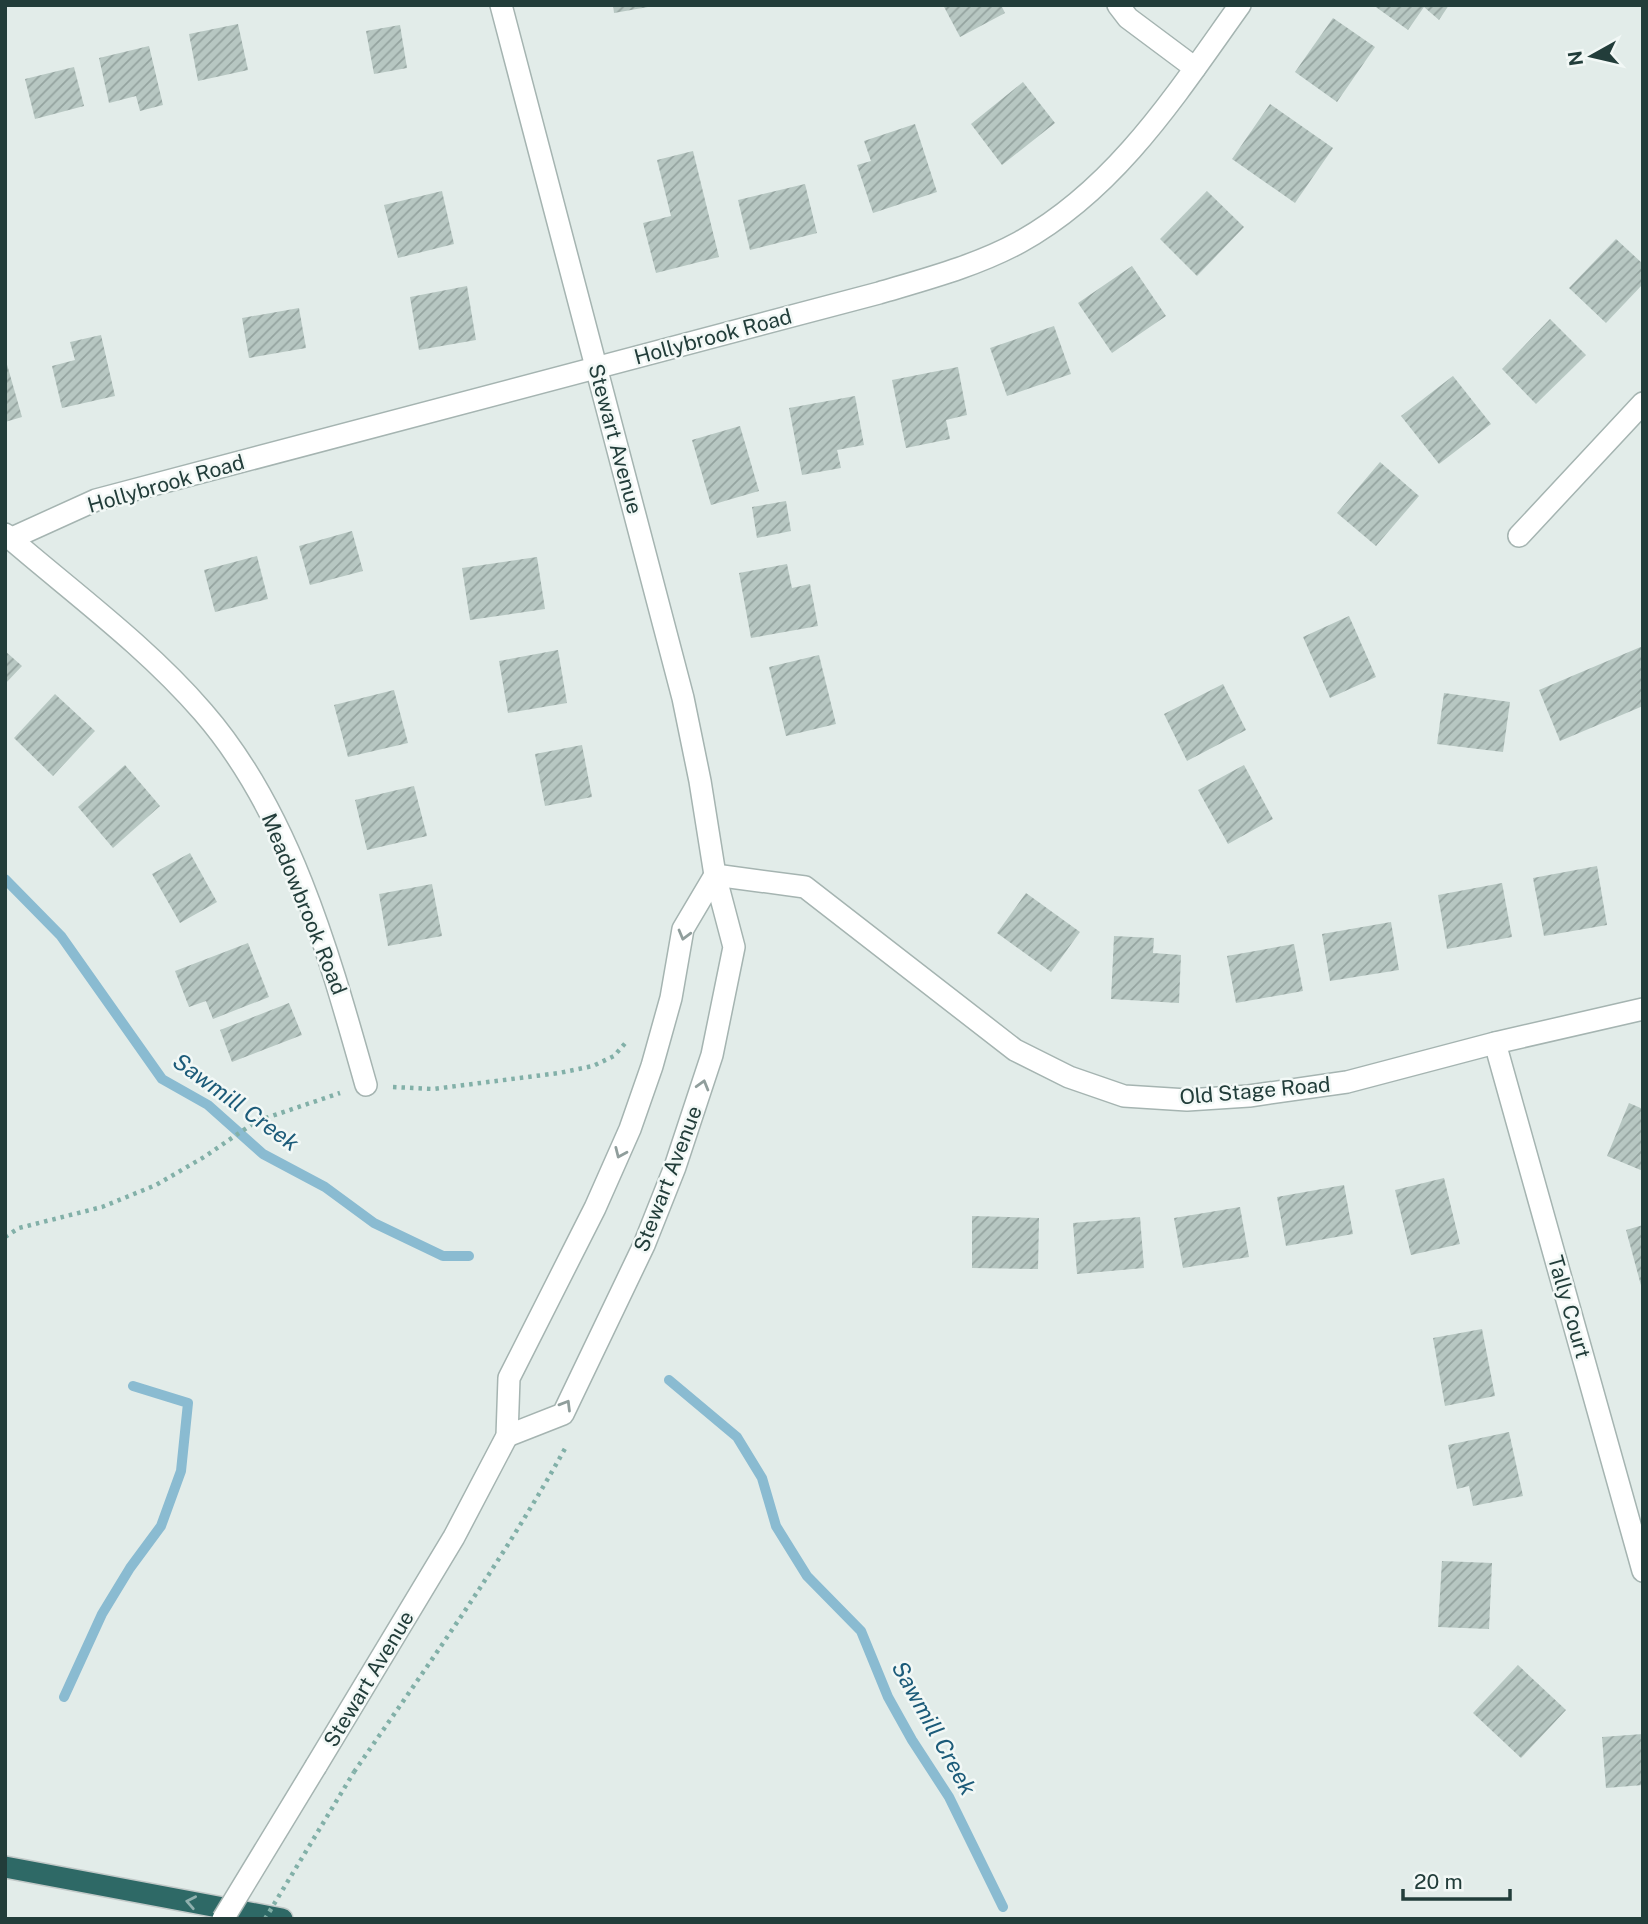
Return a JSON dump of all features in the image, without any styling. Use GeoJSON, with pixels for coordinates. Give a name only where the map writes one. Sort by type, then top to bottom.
{"type":"FeatureCollection","features":[{"type":"Feature","properties":{"kind":"highway"},"geometry":{"type":"LineString","coordinates":[[5,1867],[282,1919]]}},
{"type":"Feature","properties":{"kind":"street","name":"Stewart Avenue"},"geometry":{"type":"LineString","coordinates":[[501,5],[683,698],[715,875],[734,947],[712,1055],[675,1167],[644,1245],[563,1414],[507,1436]]}},
{"type":"Feature","properties":{"kind":"street"},"geometry":{"type":"LineString","coordinates":[[1118,5],[1128,18],[1195,68]]}},
{"type":"Feature","properties":{"kind":"street","name":"Hollybrook Road"},"geometry":{"type":"LineString","coordinates":[[8,536],[96,500],[929,279],[980,260],[1019,242],[1059,216],[1097,185],[1166,109],[1240,5]]}},
{"type":"Feature","properties":{"kind":"street"},"geometry":{"type":"LineString","coordinates":[[1519,536],[1643,403]]}},
{"type":"Feature","properties":{"kind":"street","name":"Meadowbrook Road"},"geometry":{"type":"LineString","coordinates":[[8,536],[123,633],[167,674],[203,712],[231,749],[258,792],[287,851],[314,917],[339,989],[366,1085]]}},
{"type":"Feature","properties":{"kind":"street","name":"Stewart Avenue"},"geometry":{"type":"LineString","coordinates":[[223,1919],[454,1538],[507,1436],[509,1378],[595,1208],[630,1129],[652,1066],[671,998],[683,929],[715,875]]}},
{"type":"Feature","properties":{"kind":"street","name":"Old Stage Road"},"geometry":{"type":"LineString","coordinates":[[715,875],[805,887],[1015,1051],[1069,1077],[1124,1096],[1187,1101],[1249,1096],[1347,1082],[1495,1043],[1643,1009]]}},
{"type":"Feature","properties":{"kind":"street","name":"Tally Court"},"geometry":{"type":"LineString","coordinates":[[1495,1043],[1643,1571]]}},
{"type":"Feature","properties":{"kind":"path"},"geometry":{"type":"LineString","coordinates":[[5,1237],[19,1228],[102,1207],[156,1185],[257,1121],[366,1085],[433,1089],[559,1073],[593,1066],[614,1056],[629,1038]]}},
{"type":"Feature","properties":{"kind":"path"},"geometry":{"type":"LineString","coordinates":[[265,1919],[354,1773]]}},
{"type":"Feature","properties":{"kind":"building"},"geometry":{"type":"Polygon","coordinates":[[[613,5],[648,5],[648,7],[614,13],[613,5]]]}},
{"type":"Feature","properties":{"kind":"building"},"geometry":{"type":"Polygon","coordinates":[[[943,5],[1001,5],[1005,13],[960,37],[943,5]]]}},
{"type":"Feature","properties":{"kind":"building"},"geometry":{"type":"Polygon","coordinates":[[[1373,5],[1449,5],[1439,20],[1424,7],[1408,30],[1373,5]]]}},
{"type":"Feature","properties":{"kind":"building"},"geometry":{"type":"Polygon","coordinates":[[[1333,18],[1375,47],[1337,102],[1295,72],[1333,18]]]}},
{"type":"Feature","properties":{"kind":"building"},"geometry":{"type":"Polygon","coordinates":[[[238,24],[248,70],[198,81],[189,34],[238,24]]]}},
{"type":"Feature","properties":{"kind":"building"},"geometry":{"type":"Polygon","coordinates":[[[400,25],[407,68],[374,74],[366,31],[400,25]]]}},
{"type":"Feature","properties":{"kind":"building"},"geometry":{"type":"Polygon","coordinates":[[[149,46],[163,105],[140,111],[136,96],[109,103],[99,58],[149,46]]]}},
{"type":"Feature","properties":{"kind":"building"},"geometry":{"type":"Polygon","coordinates":[[[74,67],[84,106],[35,119],[25,79],[74,67]]]}},
{"type":"Feature","properties":{"kind":"building"},"geometry":{"type":"Polygon","coordinates":[[[1023,82],[1055,123],[1002,165],[971,124],[1023,82]]]}},
{"type":"Feature","properties":{"kind":"building"},"geometry":{"type":"Polygon","coordinates":[[[1270,104],[1333,148],[1295,203],[1232,159],[1270,104]]]}},
{"type":"Feature","properties":{"kind":"building"},"geometry":{"type":"Polygon","coordinates":[[[915,124],[937,192],[873,213],[857,165],[871,161],[864,141],[915,124]]]}},
{"type":"Feature","properties":{"kind":"building"},"geometry":{"type":"Polygon","coordinates":[[[693,151],[719,257],[656,273],[643,223],[671,216],[657,160],[693,151]]]}},
{"type":"Feature","properties":{"kind":"building"},"geometry":{"type":"Polygon","coordinates":[[[805,184],[817,233],[750,250],[738,200],[805,184]]]}},
{"type":"Feature","properties":{"kind":"building"},"geometry":{"type":"Polygon","coordinates":[[[442,191],[454,244],[398,258],[384,205],[442,191]]]}},
{"type":"Feature","properties":{"kind":"building"},"geometry":{"type":"Polygon","coordinates":[[[1207,191],[1244,227],[1197,276],[1160,239],[1207,191]]]}},
{"type":"Feature","properties":{"kind":"building"},"geometry":{"type":"Polygon","coordinates":[[[1616,239],[1643,264],[1643,284],[1606,323],[1569,288],[1616,239]]]}},
{"type":"Feature","properties":{"kind":"building"},"geometry":{"type":"Polygon","coordinates":[[[1132,266],[1166,316],[1112,353],[1078,303],[1132,266]]]}},
{"type":"Feature","properties":{"kind":"building"},"geometry":{"type":"Polygon","coordinates":[[[467,286],[476,340],[419,350],[410,297],[467,286]]]}},
{"type":"Feature","properties":{"kind":"building"},"geometry":{"type":"Polygon","coordinates":[[[299,308],[306,348],[249,358],[242,318],[299,308]]]}},
{"type":"Feature","properties":{"kind":"building"},"geometry":{"type":"Polygon","coordinates":[[[1550,319],[1586,355],[1536,404],[1502,369],[1550,319]]]}},
{"type":"Feature","properties":{"kind":"building"},"geometry":{"type":"Polygon","coordinates":[[[1054,326],[1071,374],[1007,396],[990,348],[1054,326]]]}},
{"type":"Feature","properties":{"kind":"building"},"geometry":{"type":"Polygon","coordinates":[[[101,335],[115,396],[62,408],[52,366],[75,360],[70,342],[101,335]]]}},
{"type":"Feature","properties":{"kind":"building"},"geometry":{"type":"Polygon","coordinates":[[[5,362],[22,417],[5,422],[5,362]]]}},
{"type":"Feature","properties":{"kind":"building"},"geometry":{"type":"Polygon","coordinates":[[[958,367],[967,415],[946,420],[950,439],[906,448],[892,380],[958,367]]]}},
{"type":"Feature","properties":{"kind":"building"},"geometry":{"type":"Polygon","coordinates":[[[1453,376],[1491,424],[1439,464],[1401,416],[1453,376]]]}},
{"type":"Feature","properties":{"kind":"building"},"geometry":{"type":"Polygon","coordinates":[[[855,396],[864,445],[837,450],[841,468],[802,475],[789,408],[855,396]]]}},
{"type":"Feature","properties":{"kind":"building"},"geometry":{"type":"Polygon","coordinates":[[[740,426],[759,491],[711,505],[692,440],[740,426]]]}},
{"type":"Feature","properties":{"kind":"building"},"geometry":{"type":"Polygon","coordinates":[[[1380,462],[1419,496],[1376,546],[1337,513],[1380,462]]]}},
{"type":"Feature","properties":{"kind":"building"},"geometry":{"type":"Polygon","coordinates":[[[786,501],[791,531],[757,538],[752,507],[786,501]]]}},
{"type":"Feature","properties":{"kind":"building"},"geometry":{"type":"Polygon","coordinates":[[[352,531],[363,571],[310,585],[299,546],[352,531]]]}},
{"type":"Feature","properties":{"kind":"building"},"geometry":{"type":"Polygon","coordinates":[[[257,556],[268,599],[215,612],[204,570],[257,556]]]}},
{"type":"Feature","properties":{"kind":"building"},"geometry":{"type":"Polygon","coordinates":[[[537,557],[545,609],[470,620],[462,568],[537,557]]]}},
{"type":"Feature","properties":{"kind":"building"},"geometry":{"type":"Polygon","coordinates":[[[787,564],[792,588],[810,584],[818,626],[751,638],[739,573],[787,564]]]}},
{"type":"Feature","properties":{"kind":"building"},"geometry":{"type":"Polygon","coordinates":[[[1349,616],[1376,677],[1330,698],[1303,637],[1349,616]]]}},
{"type":"Feature","properties":{"kind":"building"},"geometry":{"type":"Polygon","coordinates":[[[1643,646],[1643,706],[1560,741],[1539,690],[1643,646]]]}},
{"type":"Feature","properties":{"kind":"building"},"geometry":{"type":"Polygon","coordinates":[[[558,650],[567,703],[508,713],[499,661],[558,650]]]}},
{"type":"Feature","properties":{"kind":"building"},"geometry":{"type":"Polygon","coordinates":[[[5,651],[22,666],[5,684],[5,651]]]}},
{"type":"Feature","properties":{"kind":"building"},"geometry":{"type":"Polygon","coordinates":[[[819,655],[836,724],[786,736],[769,667],[819,655]]]}},
{"type":"Feature","properties":{"kind":"building"},"geometry":{"type":"Polygon","coordinates":[[[1223,684],[1246,730],[1187,761],[1164,714],[1223,684]]]}},
{"type":"Feature","properties":{"kind":"building"},"geometry":{"type":"Polygon","coordinates":[[[394,690],[408,743],[348,757],[334,705],[394,690]]]}},
{"type":"Feature","properties":{"kind":"building"},"geometry":{"type":"Polygon","coordinates":[[[1444,693],[1510,702],[1503,752],[1437,744],[1444,693]]]}},
{"type":"Feature","properties":{"kind":"building"},"geometry":{"type":"Polygon","coordinates":[[[55,694],[95,731],[53,776],[14,738],[55,694]]]}},
{"type":"Feature","properties":{"kind":"building"},"geometry":{"type":"Polygon","coordinates":[[[582,745],[592,797],[545,806],[535,754],[582,745]]]}},
{"type":"Feature","properties":{"kind":"building"},"geometry":{"type":"Polygon","coordinates":[[[125,765],[160,806],[113,848],[78,807],[125,765]]]}},
{"type":"Feature","properties":{"kind":"building"},"geometry":{"type":"Polygon","coordinates":[[[1244,765],[1273,819],[1228,844],[1198,790],[1244,765]]]}},
{"type":"Feature","properties":{"kind":"building"},"geometry":{"type":"Polygon","coordinates":[[[414,786],[427,836],[367,850],[355,800],[414,786]]]}},
{"type":"Feature","properties":{"kind":"building"},"geometry":{"type":"Polygon","coordinates":[[[190,853],[217,902],[180,923],[152,874],[190,853]]]}},
{"type":"Feature","properties":{"kind":"building"},"geometry":{"type":"Polygon","coordinates":[[[1597,866],[1607,925],[1544,936],[1533,878],[1597,866]]]}},
{"type":"Feature","properties":{"kind":"building"},"geometry":{"type":"Polygon","coordinates":[[[1502,883],[1512,937],[1447,949],[1438,895],[1502,883]]]}},
{"type":"Feature","properties":{"kind":"building"},"geometry":{"type":"Polygon","coordinates":[[[432,884],[442,936],[388,946],[379,894],[432,884]]]}},
{"type":"Feature","properties":{"kind":"building"},"geometry":{"type":"Polygon","coordinates":[[[1026,893],[1080,932],[1051,972],[997,933],[1026,893]]]}},
{"type":"Feature","properties":{"kind":"building"},"geometry":{"type":"Polygon","coordinates":[[[1391,922],[1399,970],[1330,981],[1322,934],[1391,922]]]}},
{"type":"Feature","properties":{"kind":"building"},"geometry":{"type":"Polygon","coordinates":[[[1114,936],[1154,938],[1153,953],[1181,955],[1179,1003],[1111,999],[1114,936]]]}},
{"type":"Feature","properties":{"kind":"building"},"geometry":{"type":"Polygon","coordinates":[[[248,943],[269,997],[213,1019],[206,1001],[189,1007],[175,971],[248,943]]]}},
{"type":"Feature","properties":{"kind":"building"},"geometry":{"type":"Polygon","coordinates":[[[1294,944],[1303,991],[1236,1003],[1227,956],[1294,944]]]}},
{"type":"Feature","properties":{"kind":"building"},"geometry":{"type":"Polygon","coordinates":[[[289,1003],[302,1035],[232,1062],[220,1030],[289,1003]]]}},
{"type":"Feature","properties":{"kind":"building"},"geometry":{"type":"Polygon","coordinates":[[[1629,1103],[1643,1109],[1643,1171],[1607,1156],[1629,1103]]]}},
{"type":"Feature","properties":{"kind":"building"},"geometry":{"type":"Polygon","coordinates":[[[1444,1178],[1460,1244],[1411,1255],[1395,1190],[1444,1178]]]}},
{"type":"Feature","properties":{"kind":"building"},"geometry":{"type":"Polygon","coordinates":[[[1344,1185],[1353,1234],[1286,1246],[1277,1197],[1344,1185]]]}},
{"type":"Feature","properties":{"kind":"building"},"geometry":{"type":"Polygon","coordinates":[[[1240,1207],[1249,1257],[1183,1268],[1174,1218],[1240,1207]]]}},
{"type":"Feature","properties":{"kind":"building"},"geometry":{"type":"Polygon","coordinates":[[[972,1216],[1039,1218],[1038,1269],[972,1268],[972,1216]]]}},
{"type":"Feature","properties":{"kind":"building"},"geometry":{"type":"Polygon","coordinates":[[[1140,1217],[1144,1268],[1077,1274],[1073,1223],[1140,1217]]]}},
{"type":"Feature","properties":{"kind":"building"},"geometry":{"type":"Polygon","coordinates":[[[1643,1225],[1643,1288],[1642,1289],[1626,1230],[1643,1225]]]}},
{"type":"Feature","properties":{"kind":"building"},"geometry":{"type":"Polygon","coordinates":[[[1482,1329],[1495,1396],[1445,1406],[1433,1338],[1482,1329]]]}},
{"type":"Feature","properties":{"kind":"building"},"geometry":{"type":"Polygon","coordinates":[[[1509,1432],[1523,1496],[1473,1506],[1469,1486],[1457,1489],[1448,1445],[1509,1432]]]}},
{"type":"Feature","properties":{"kind":"building"},"geometry":{"type":"Polygon","coordinates":[[[1442,1561],[1492,1563],[1489,1629],[1438,1627],[1442,1561]]]}},
{"type":"Feature","properties":{"kind":"building"},"geometry":{"type":"Polygon","coordinates":[[[1518,1665],[1566,1710],[1521,1758],[1473,1713],[1518,1665]]]}},
{"type":"Feature","properties":{"kind":"building"},"geometry":{"type":"Polygon","coordinates":[[[1643,1734],[1643,1785],[1606,1788],[1602,1737],[1643,1734]]]}},
{"type":"Feature","properties":{"kind":"waterway","name":"Sawmill Creek"},"geometry":{"type":"LineString","coordinates":[[5,879],[61,936],[162,1079],[208,1105],[263,1154],[325,1187],[374,1223],[443,1256],[469,1256]]}},
{"type":"Feature","properties":{"kind":"waterway","name":"Sawmill Creek"},"geometry":{"type":"LineString","coordinates":[[669,1380],[737,1437],[762,1478],[776,1526],[807,1576],[861,1631],[888,1697],[949,1797],[1003,1907]]}},
{"type":"Feature","properties":{"kind":"waterway"},"geometry":{"type":"LineString","coordinates":[[64,1697],[102,1614],[130,1568],[161,1526],[181,1471],[188,1403],[133,1386]]}}]}
